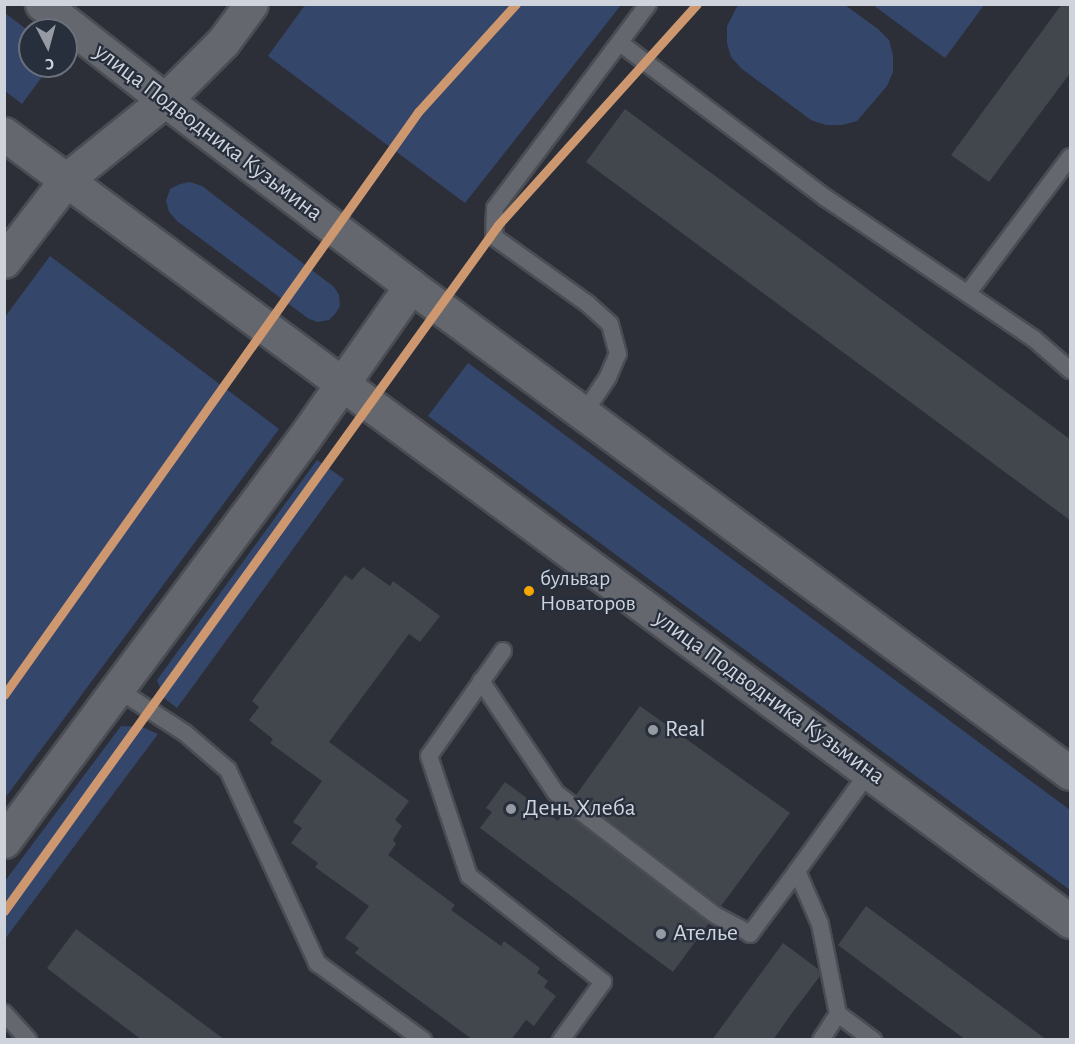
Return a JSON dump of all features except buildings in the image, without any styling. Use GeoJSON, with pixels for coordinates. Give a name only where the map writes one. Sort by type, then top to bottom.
{"type":"FeatureCollection","features":[{"type":"Feature","properties":{"kind":"street","name":"улица Подводника Кузьмина"},"geometry":{"type":"LineString","coordinates":[[42,4],[411,286],[1071,773]]}},
{"type":"Feature","properties":{"kind":"street"},"geometry":{"type":"LineString","coordinates":[[4,261],[67,179],[165,100],[223,42],[250,4]]}},
{"type":"Feature","properties":{"kind":"street","name":"улица Подводника Кузьмина"},"geometry":{"type":"LineString","coordinates":[[4,134],[1071,921]]}},
{"type":"Feature","properties":{"kind":"street"},"geometry":{"type":"LineString","coordinates":[[4,841],[304,438],[411,286]]}},
{"type":"Feature","properties":{"kind":"lane"},"geometry":{"type":"LineString","coordinates":[[584,413],[608,377],[618,354],[610,324],[588,304],[494,237],[495,208],[648,4]]}},
{"type":"Feature","properties":{"kind":"lane"},"geometry":{"type":"LineString","coordinates":[[620,43],[826,198],[1033,338],[1071,370]]}},
{"type":"Feature","properties":{"kind":"lane"},"geometry":{"type":"LineString","coordinates":[[968,293],[1071,157]]}},
{"type":"Feature","properties":{"kind":"lane"},"geometry":{"type":"LineString","coordinates":[[503,651],[429,756],[469,876],[603,982],[561,1040]]}},
{"type":"Feature","properties":{"kind":"lane"},"geometry":{"type":"LineString","coordinates":[[481,681],[556,793],[715,915],[750,934],[869,772]]}},
{"type":"Feature","properties":{"kind":"lane"},"geometry":{"type":"LineString","coordinates":[[117,689],[185,733],[228,771],[317,963],[423,1040]]}},
{"type":"Feature","properties":{"kind":"lane"},"geometry":{"type":"LineString","coordinates":[[797,871],[820,924],[838,1014],[873,1040]]}},
{"type":"Feature","properties":{"kind":"lane"},"geometry":{"type":"LineString","coordinates":[[4,1013],[28,1040]]}},
{"type":"Feature","properties":{"kind":"lane"},"geometry":{"type":"LineString","coordinates":[[821,1040],[838,1014]]}},
{"type":"Feature","properties":{"kind":"shaded area"},"geometry":{"type":"Polygon","coordinates":[[[305,5],[621,5],[465,203],[268,56],[305,5]]]}},
{"type":"Feature","properties":{"kind":"shaded area"},"geometry":{"type":"Polygon","coordinates":[[[738,5],[845,5],[889,40],[893,55],[893,72],[887,86],[857,121],[842,125],[826,125],[811,120],[742,69],[731,57],[727,43],[727,26],[738,5]]]}},
{"type":"Feature","properties":{"kind":"shaded area"},"geometry":{"type":"Polygon","coordinates":[[[873,5],[984,5],[945,58],[873,5]]]}},
{"type":"Feature","properties":{"kind":"shaded area"},"geometry":{"type":"Polygon","coordinates":[[[5,13],[18,23],[18,78],[41,78],[22,104],[5,91],[5,13]]]}},
{"type":"Feature","properties":{"kind":"shaded area"},"geometry":{"type":"Polygon","coordinates":[[[190,182],[202,186],[334,287],[339,295],[340,306],[335,314],[329,320],[318,322],[309,319],[177,221],[169,212],[166,201],[170,189],[190,182]]]}},
{"type":"Feature","properties":{"kind":"shaded area"},"geometry":{"type":"Polygon","coordinates":[[[50,256],[279,429],[5,798],[5,317],[50,256]]]}},
{"type":"Feature","properties":{"kind":"shaded area"},"geometry":{"type":"Polygon","coordinates":[[[468,363],[1070,810],[1070,890],[428,416],[468,363]]]}},
{"type":"Feature","properties":{"kind":"shaded area"},"geometry":{"type":"Polygon","coordinates":[[[317,460],[344,479],[177,708],[164,698],[157,680],[317,460]]]}},
{"type":"Feature","properties":{"kind":"shaded area"},"geometry":{"type":"Polygon","coordinates":[[[121,726],[142,727],[158,734],[5,939],[5,881],[121,726]]]}},
{"type":"Feature","properties":{"kind":"transit line"},"geometry":{"type":"LineString","coordinates":[[4,695],[418,112],[516,4]]}},
{"type":"Feature","properties":{"kind":"transit line"},"geometry":{"type":"LineString","coordinates":[[4,911],[498,225],[697,4]]}},
{"type":"Feature","properties":{"kind":"place","name":"бульвар Новаторов"},"geometry":{"type":"Point","coordinates":[529,591]}},
{"type":"Feature","properties":{"kind":"place","name":"Real"},"geometry":{"type":"Point","coordinates":[653,730]}},
{"type":"Feature","properties":{"kind":"place","name":"День Хлеба"},"geometry":{"type":"Point","coordinates":[511,809]}},
{"type":"Feature","properties":{"kind":"place","name":"Ателье"},"geometry":{"type":"Point","coordinates":[661,934]}}]}
